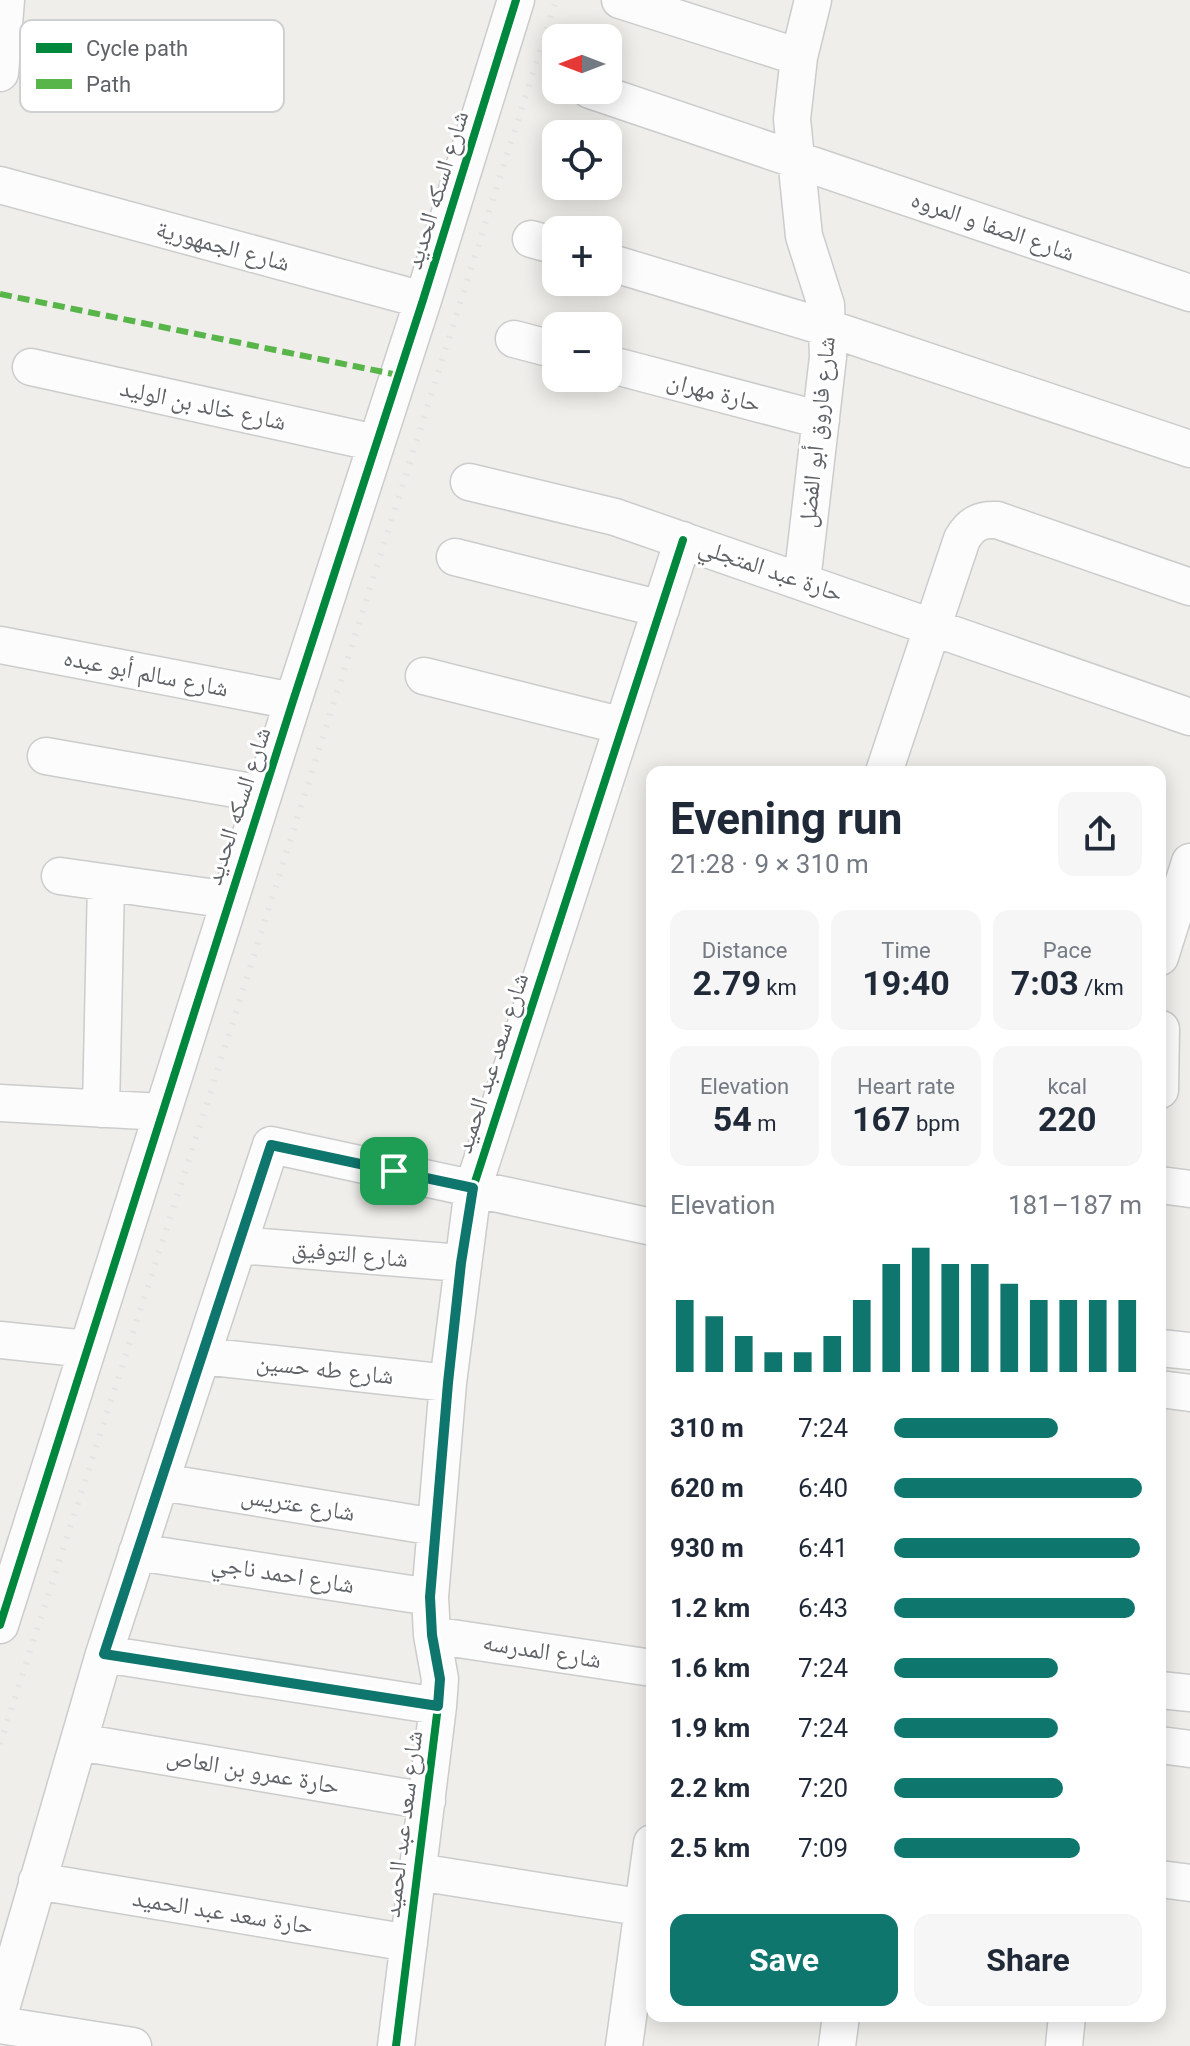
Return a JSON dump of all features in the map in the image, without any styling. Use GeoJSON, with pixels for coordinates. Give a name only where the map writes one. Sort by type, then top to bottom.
{"type":"FeatureCollection","features":[{"type":"Feature","properties":{"kind":"street"},"geometry":{"type":"LineString","coordinates":[[0,73],[6,0]]}},
{"type":"Feature","properties":{"kind":"street","name":"شارع السكه الحديد"},"geometry":{"type":"LineString","coordinates":[[3,1604],[14,1536],[87,1349],[516,0]]}},
{"type":"Feature","properties":{"kind":"street"},"geometry":{"type":"LineString","coordinates":[[620,0],[799,57]]}},
{"type":"Feature","properties":{"kind":"street","name":"شارع فاروق أبو الفضل"},"geometry":{"type":"LineString","coordinates":[[802,581],[821,420],[828,328],[823,294],[804,236],[792,119],[799,57],[813,0]]}},
{"type":"Feature","properties":{"kind":"street","name":"شارع الصفا و المروه"},"geometry":{"type":"LineString","coordinates":[[622,101],[1190,293]]}},
{"type":"Feature","properties":{"kind":"street","name":"شارع الجمهورية"},"geometry":{"type":"LineString","coordinates":[[11,188],[423,300]]}},
{"type":"Feature","properties":{"kind":"street"},"geometry":{"type":"LineString","coordinates":[[622,266],[828,328],[1190,449]]}},
{"type":"Feature","properties":{"kind":"street"},"geometry":{"type":"LineString","coordinates":[[514,339],[542,346]]}},
{"type":"Feature","properties":{"kind":"street","name":"شارع خالد بن الوليد"},"geometry":{"type":"LineString","coordinates":[[31,367],[376,443]]}},
{"type":"Feature","properties":{"kind":"street","name":"حارة مهران"},"geometry":{"type":"LineString","coordinates":[[622,368],[821,420]]}},
{"type":"Feature","properties":{"kind":"street","name":"حارة عبد المتجلي"},"geometry":{"type":"LineString","coordinates":[[469,482],[615,517],[1190,717]]}},
{"type":"Feature","properties":{"kind":"street"},"geometry":{"type":"LineString","coordinates":[[897,766],[931,627],[962,539],[976,523],[997,520],[1190,587]]}},
{"type":"Feature","properties":{"kind":"street","name":"شارع سعد عبد الحميد"},"geometry":{"type":"LineString","coordinates":[[396,2046],[438,1706],[440,1679],[432,1635],[430,1597],[448,1383],[473,1188],[683,540]]}},
{"type":"Feature","properties":{"kind":"street"},"geometry":{"type":"LineString","coordinates":[[455,557],[661,609]]}},
{"type":"Feature","properties":{"kind":"street","name":"شارع سالم أبو عبده"},"geometry":{"type":"LineString","coordinates":[[0,645],[293,701]]}},
{"type":"Feature","properties":{"kind":"street"},"geometry":{"type":"LineString","coordinates":[[424,676],[623,726]]}},
{"type":"Feature","properties":{"kind":"street"},"geometry":{"type":"LineString","coordinates":[[46,756],[263,794]]}},
{"type":"Feature","properties":{"kind":"street"},"geometry":{"type":"LineString","coordinates":[[1166,933],[1183,865]]}},
{"type":"Feature","properties":{"kind":"street"},"geometry":{"type":"LineString","coordinates":[[60,876],[230,900]]}},
{"type":"Feature","properties":{"kind":"street"},"geometry":{"type":"LineString","coordinates":[[101,1109],[106,883]]}},
{"type":"Feature","properties":{"kind":"street"},"geometry":{"type":"LineString","coordinates":[[1166,1055],[1170,1031]]}},
{"type":"Feature","properties":{"kind":"street"},"geometry":{"type":"LineString","coordinates":[[0,1103],[162,1112]]}},
{"type":"Feature","properties":{"kind":"street"},"geometry":{"type":"LineString","coordinates":[[0,2012],[104,1654],[271,1145],[646,1226]]}},
{"type":"Feature","properties":{"kind":"street"},"geometry":{"type":"LineString","coordinates":[[1166,1186],[1190,1189]]}},
{"type":"Feature","properties":{"kind":"street","name":"شارع التوفيق"},"geometry":{"type":"LineString","coordinates":[[238,1245],[461,1263]]}},
{"type":"Feature","properties":{"kind":"street"},"geometry":{"type":"LineString","coordinates":[[0,1340],[87,1349]]}},
{"type":"Feature","properties":{"kind":"street"},"geometry":{"type":"LineString","coordinates":[[1166,1349],[1190,1351]]}},
{"type":"Feature","properties":{"kind":"street","name":"شارع طه حسين"},"geometry":{"type":"LineString","coordinates":[[203,1356],[448,1383]]}},
{"type":"Feature","properties":{"kind":"street"},"geometry":{"type":"LineString","coordinates":[[1166,1390],[1190,1393]]}},
{"type":"Feature","properties":{"kind":"street","name":"شارع عتريس"},"geometry":{"type":"LineString","coordinates":[[161,1482],[435,1527]]}},
{"type":"Feature","properties":{"kind":"street","name":"شارع احمد ناجي"},"geometry":{"type":"LineString","coordinates":[[137,1552],[430,1597]]}},
{"type":"Feature","properties":{"kind":"street","name":"شارع المدرسه"},"geometry":{"type":"LineString","coordinates":[[432,1635],[646,1667]]}},
{"type":"Feature","properties":{"kind":"street"},"geometry":{"type":"LineString","coordinates":[[104,1654],[438,1706]]}},
{"type":"Feature","properties":{"kind":"street"},"geometry":{"type":"LineString","coordinates":[[1166,1691],[1190,1693]]}},
{"type":"Feature","properties":{"kind":"street","name":"حارة عمرو بن العاص"},"geometry":{"type":"LineString","coordinates":[[79,1742],[427,1801]]}},
{"type":"Feature","properties":{"kind":"street"},"geometry":{"type":"LineString","coordinates":[[1166,1746],[1190,1749]]}},
{"type":"Feature","properties":{"kind":"street"},"geometry":{"type":"LineString","coordinates":[[418,1872],[646,1908]]}},
{"type":"Feature","properties":{"kind":"street"},"geometry":{"type":"LineString","coordinates":[[1166,1880],[1190,1883]]}},
{"type":"Feature","properties":{"kind":"street","name":"حارة سعد عبد الحميد"},"geometry":{"type":"LineString","coordinates":[[37,1881],[409,1943]]}},
{"type":"Feature","properties":{"kind":"street"},"geometry":{"type":"LineString","coordinates":[[624,2046],[646,1920]]}},
{"type":"Feature","properties":{"kind":"street"},"geometry":{"type":"LineString","coordinates":[[837,2046],[840,2022]]}},
{"type":"Feature","properties":{"kind":"street"},"geometry":{"type":"LineString","coordinates":[[1064,2046],[1066,2022]]}},
{"type":"Feature","properties":{"kind":"street"},"geometry":{"type":"LineString","coordinates":[[0,2025],[133,2046]]}},
{"type":"Feature","properties":{"kind":"railway"},"geometry":{"type":"LineString","coordinates":[[0,1744],[205,1110],[556,0]]}},
{"type":"Feature","properties":{"kind":"marked path"},"geometry":{"type":"LineString","coordinates":[[0,294],[398,375]]}},
{"type":"Feature","properties":{"kind":"cycle path"},"geometry":{"type":"LineString","coordinates":[[0,1625],[516,0]]}},
{"type":"Feature","properties":{"kind":"cycle path"},"geometry":{"type":"LineString","coordinates":[[396,2046],[438,1706],[440,1679],[432,1635],[430,1597],[448,1383],[473,1188],[683,540]]}},
{"type":"Feature","properties":{"kind":"route"},"geometry":{"type":"LineString","coordinates":[[271,1145],[394,1171],[473,1188],[448,1383],[430,1597],[432,1635],[440,1679],[438,1706],[104,1654],[271,1145]]}}]}
